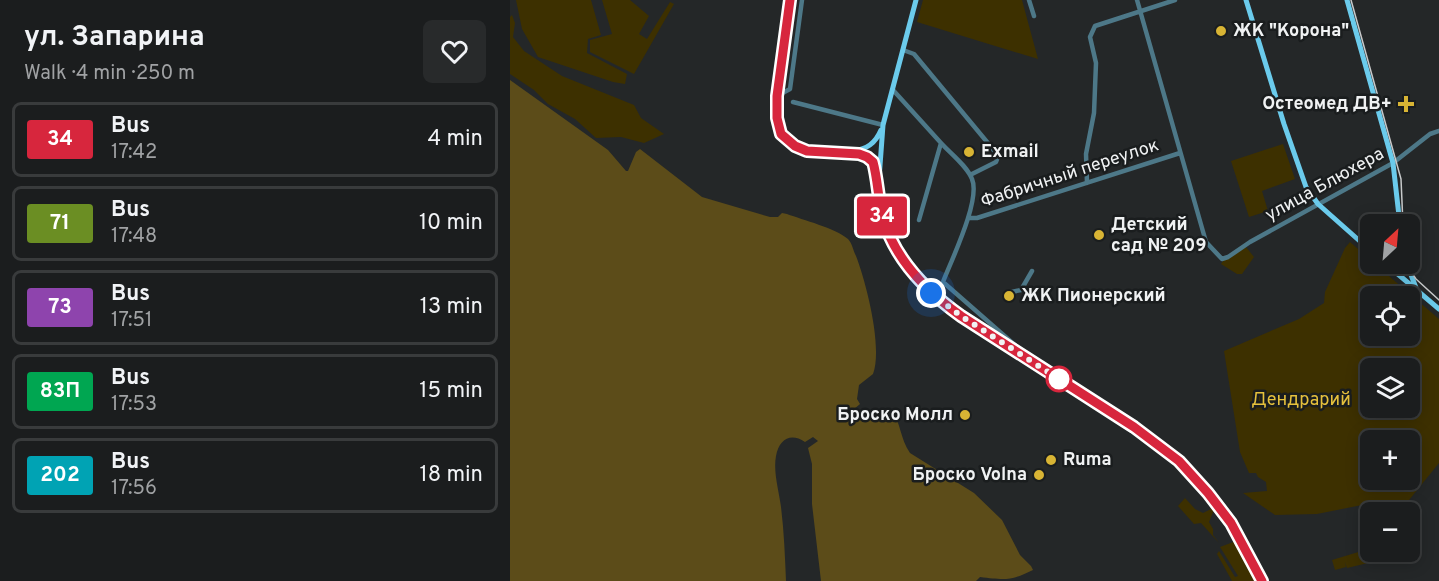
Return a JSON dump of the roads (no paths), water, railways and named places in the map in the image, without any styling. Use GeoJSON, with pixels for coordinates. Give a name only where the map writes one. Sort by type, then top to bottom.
{"type":"FeatureCollection","features":[{"type":"Feature","properties":{"kind":"main road"},"geometry":{"type":"LineString","coordinates":[[790,0],[777,96],[777,118],[781,134],[786,140],[807,151],[859,154],[873,162],[882,216],[896,248],[916,278],[946,305],[1134,427],[1185,466],[1231,523],[1262,581]]}},
{"type":"Feature","properties":{"kind":"main road"},"geometry":{"type":"LineString","coordinates":[[836,153],[864,149],[871,146],[880,135],[916,0]]}},
{"type":"Feature","properties":{"kind":"main road"},"geometry":{"type":"LineString","coordinates":[[1246,0],[1308,192],[1318,204],[1360,241]]}},
{"type":"Feature","properties":{"kind":"main road"},"geometry":{"type":"LineString","coordinates":[[1347,0],[1393,163],[1399,214]]}},
{"type":"Feature","properties":{"kind":"main road"},"geometry":{"type":"LineString","coordinates":[[878,189],[884,125]]}},
{"type":"Feature","properties":{"kind":"main road"},"geometry":{"type":"LineString","coordinates":[[1401,274],[1413,286]]}},
{"type":"Feature","properties":{"kind":"main road"},"geometry":{"type":"LineString","coordinates":[[1420,292],[1439,309]]}},
{"type":"Feature","properties":{"kind":"street"},"geometry":{"type":"LineString","coordinates":[[777,96],[790,89],[802,0]]}},
{"type":"Feature","properties":{"kind":"street"},"geometry":{"type":"LineString","coordinates":[[1029,0],[1034,16]]}},
{"type":"Feature","properties":{"kind":"street"},"geometry":{"type":"LineString","coordinates":[[1137,0],[1180,153]]}},
{"type":"Feature","properties":{"kind":"street"},"geometry":{"type":"LineString","coordinates":[[1087,183],[1086,154],[1094,114],[1096,63],[1090,37],[1091,31],[1095,26],[1175,0]]}},
{"type":"Feature","properties":{"kind":"street"},"geometry":{"type":"LineString","coordinates":[[903,50],[914,54],[997,154],[996,162],[970,175]]}},
{"type":"Feature","properties":{"kind":"street"},"geometry":{"type":"LineString","coordinates":[[893,90],[970,175],[974,183],[968,218],[943,282],[1040,366]]}},
{"type":"Feature","properties":{"kind":"street"},"geometry":{"type":"LineString","coordinates":[[793,102],[884,125]]}},
{"type":"Feature","properties":{"kind":"street","name":"улица Блюхера"},"geometry":{"type":"LineString","coordinates":[[1180,153],[1206,242],[1222,259],[1393,163],[1430,134],[1439,131]]}},
{"type":"Feature","properties":{"kind":"street"},"geometry":{"type":"LineString","coordinates":[[919,219],[941,143]]}},
{"type":"Feature","properties":{"kind":"street","name":"Фабричный переулок"},"geometry":{"type":"LineString","coordinates":[[968,218],[977,218],[1180,153]]}},
{"type":"Feature","properties":{"kind":"street"},"geometry":{"type":"LineString","coordinates":[[1007,293],[1021,290],[1032,271]]}},
{"type":"Feature","properties":{"kind":"tram line"},"geometry":{"type":"LineString","coordinates":[[1351,0],[1401,179],[1403,214]]}},
{"type":"Feature","properties":{"kind":"tram line"},"geometry":{"type":"LineString","coordinates":[[1413,274],[1439,300]]}},
{"type":"Feature","properties":{"kind":"place","name":"ЖК \"Корона\""},"geometry":{"type":"Point","coordinates":[1221,31]}},
{"type":"Feature","properties":{"kind":"place","name":"Остеомед ДВ+"},"geometry":{"type":"Point","coordinates":[1406,104]}},
{"type":"Feature","properties":{"kind":"place","name":"Exmail"},"geometry":{"type":"Point","coordinates":[969,152]}},
{"type":"Feature","properties":{"kind":"place","name":"Детский сад № 209"},"geometry":{"type":"Point","coordinates":[1099,235]}},
{"type":"Feature","properties":{"kind":"place","name":"ЖК Пионерский"},"geometry":{"type":"Point","coordinates":[1009,296]}},
{"type":"Feature","properties":{"kind":"place","name":"Броско Молл"},"geometry":{"type":"Point","coordinates":[965,415]}},
{"type":"Feature","properties":{"kind":"place","name":"Ruma"},"geometry":{"type":"Point","coordinates":[1051,460]}},
{"type":"Feature","properties":{"kind":"place","name":"Броско Volna"},"geometry":{"type":"Point","coordinates":[1039,475]}},
{"type":"Feature","properties":{"kind":"park label","name":"Дендрарий"},"geometry":{"type":"Point","coordinates":[1301,400]}}]}
